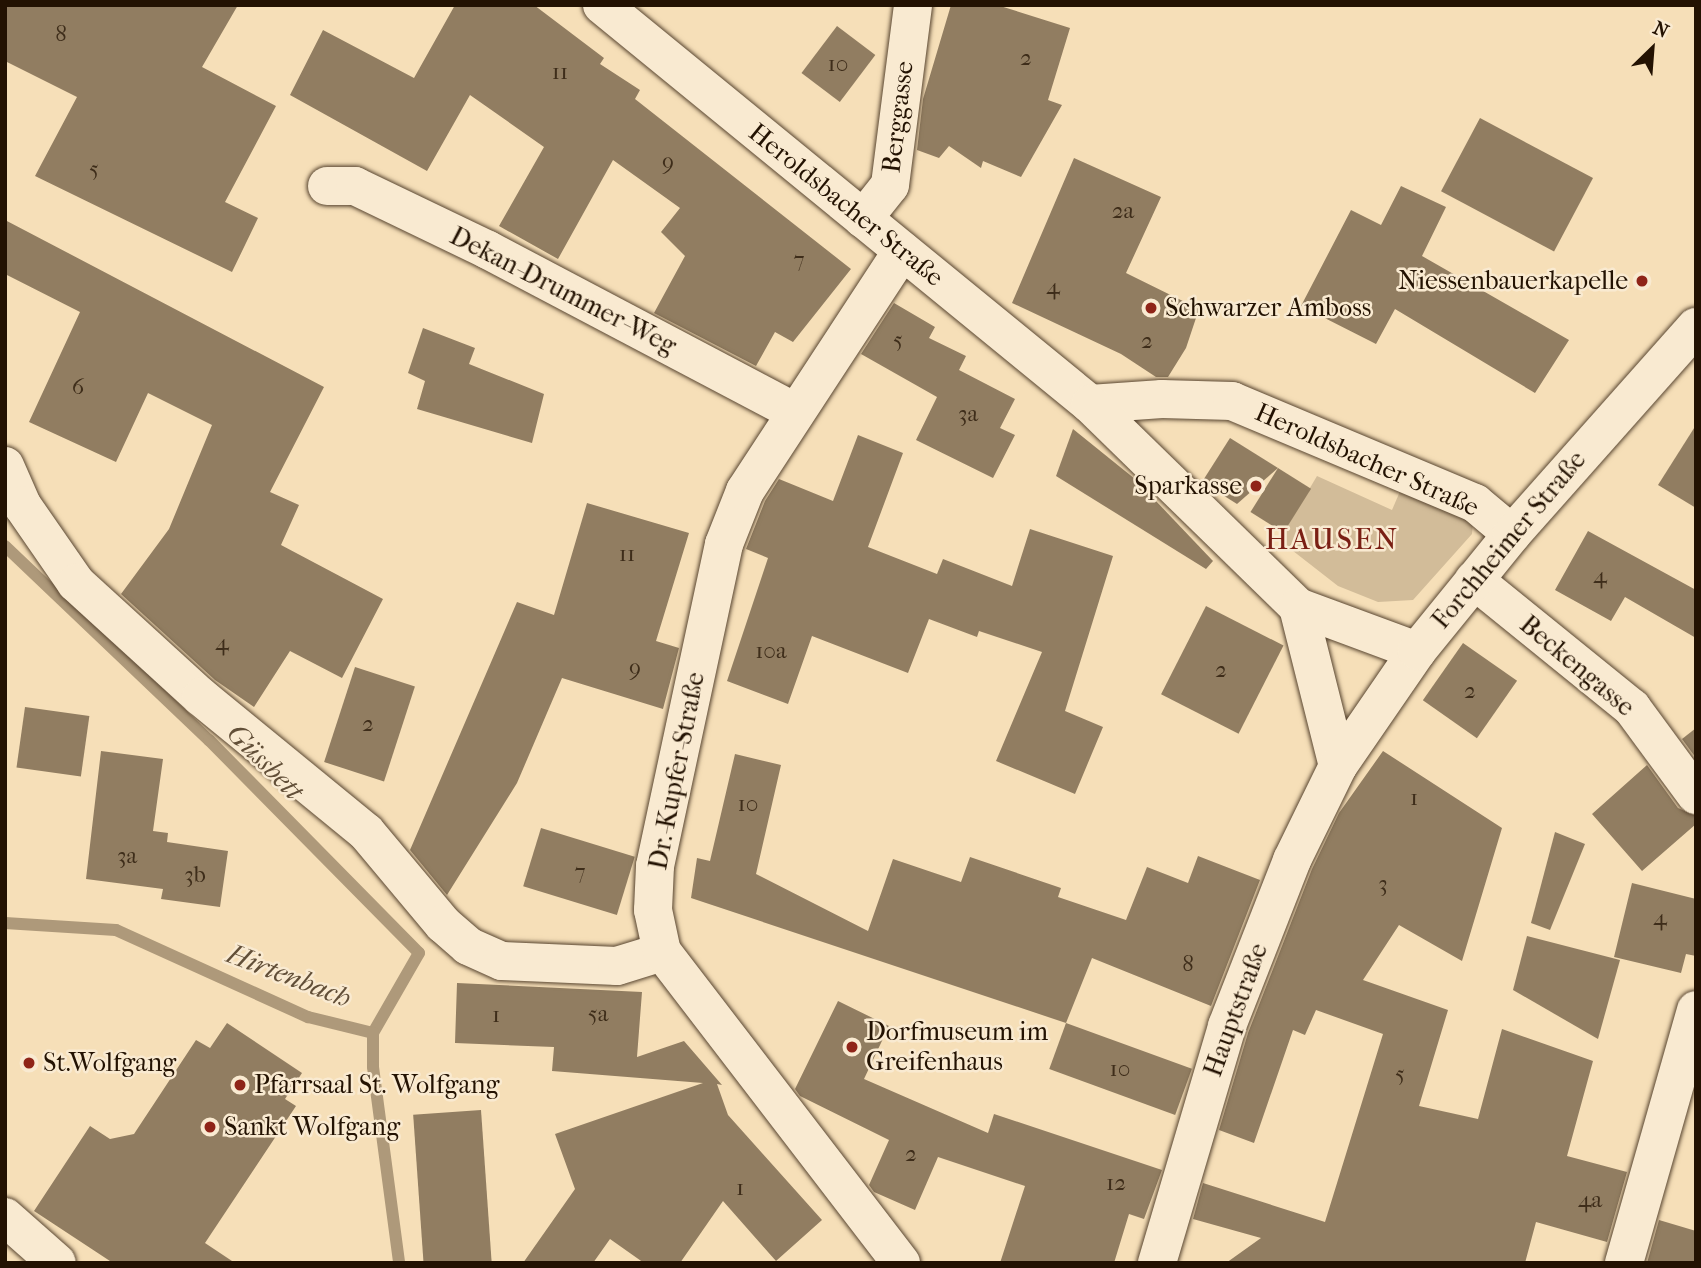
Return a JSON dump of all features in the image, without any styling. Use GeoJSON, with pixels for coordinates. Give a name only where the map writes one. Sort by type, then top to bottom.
{"type":"FeatureCollection","features":[{"type":"Feature","properties":{"kind":"street","name":"Heroldsbacher Straße"},"geometry":{"type":"LineString","coordinates":[[602,5],[1090,404],[1298,607],[1417,651]]}},
{"type":"Feature","properties":{"kind":"street","name":"Berggasse"},"geometry":{"type":"LineString","coordinates":[[863,219],[890,185],[912,5]]}},
{"type":"Feature","properties":{"kind":"street","name":"Dekan-Drummer-Weg"},"geometry":{"type":"LineString","coordinates":[[327,186],[355,186],[440,227],[794,412]]}},
{"type":"Feature","properties":{"kind":"street","name":"Dr.-Kupfer-Straße"},"geometry":{"type":"LineString","coordinates":[[901,1263],[662,953],[653,909],[655,866],[724,544],[745,491],[794,412],[902,251]]}},
{"type":"Feature","properties":{"kind":"street","name":"Forchheimer Straße"},"geometry":{"type":"LineString","coordinates":[[1338,766],[1417,651],[1511,534],[1696,327]]}},
{"type":"Feature","properties":{"kind":"street","name":"Heroldsbacher Straße"},"geometry":{"type":"LineString","coordinates":[[1090,404],[1162,399],[1232,401],[1475,503],[1511,534]]}},
{"type":"Feature","properties":{"kind":"street"},"geometry":{"type":"LineString","coordinates":[[5,466],[22,505],[76,583],[201,697],[366,832],[443,924],[468,946],[502,961],[617,966],[662,953]]}},
{"type":"Feature","properties":{"kind":"street","name":"Beckengasse"},"geometry":{"type":"LineString","coordinates":[[1474,580],[1632,708],[1696,795]]}},
{"type":"Feature","properties":{"kind":"street"},"geometry":{"type":"LineString","coordinates":[[1298,607],[1338,766]]}},
{"type":"Feature","properties":{"kind":"street","name":"Hauptstraße"},"geometry":{"type":"LineString","coordinates":[[1157,1263],[1227,1026],[1292,860],[1338,766]]}},
{"type":"Feature","properties":{"kind":"street"},"geometry":{"type":"LineString","coordinates":[[1624,1263],[1696,1010]]}},
{"type":"Feature","properties":{"kind":"street"},"geometry":{"type":"LineString","coordinates":[[5,1217],[57,1263]]}},
{"type":"Feature","properties":{"kind":"shaded area"},"geometry":{"type":"Polygon","coordinates":[[[1317,476],[1392,510],[1404,482],[1473,522],[1472,534],[1413,600],[1378,602],[1338,586],[1279,540],[1317,476]]]}},
{"type":"Feature","properties":{"kind":"building"},"geometry":{"type":"Polygon","coordinates":[[[5,5],[238,5],[202,67],[276,106],[225,202],[258,218],[232,272],[35,176],[77,97],[5,61],[5,5]]]}},
{"type":"Feature","properties":{"kind":"building"},"geometry":{"type":"Polygon","coordinates":[[[455,5],[534,5],[604,58],[600,64],[640,90],[635,99],[851,269],[793,342],[775,332],[756,366],[654,313],[685,256],[661,232],[680,208],[613,160],[558,259],[499,226],[544,147],[470,95],[427,171],[290,95],[323,30],[414,78],[455,5]]]}},
{"type":"Feature","properties":{"kind":"building"},"geometry":{"type":"Polygon","coordinates":[[[951,5],[997,5],[1070,28],[1048,100],[1062,105],[1021,177],[983,161],[981,168],[949,146],[939,158],[917,150],[923,99],[951,5]]]}},
{"type":"Feature","properties":{"kind":"building"},"geometry":{"type":"Polygon","coordinates":[[[837,26],[875,55],[840,102],[801,73],[837,26]]]}},
{"type":"Feature","properties":{"kind":"building"},"geometry":{"type":"Polygon","coordinates":[[[1480,118],[1593,178],[1554,251],[1441,191],[1480,118]]]}},
{"type":"Feature","properties":{"kind":"building"},"geometry":{"type":"Polygon","coordinates":[[[1074,158],[1161,197],[1126,273],[1199,309],[1186,348],[1168,377],[1156,377],[1121,354],[1012,303],[1074,158]]]}},
{"type":"Feature","properties":{"kind":"building"},"geometry":{"type":"Polygon","coordinates":[[[1401,186],[1446,207],[1422,256],[1569,340],[1535,393],[1395,309],[1376,344],[1301,306],[1351,210],[1381,225],[1401,186]]]}},
{"type":"Feature","properties":{"kind":"building"},"geometry":{"type":"Polygon","coordinates":[[[5,220],[324,387],[270,492],[299,505],[281,545],[383,599],[342,678],[290,651],[254,707],[215,680],[121,594],[169,529],[212,425],[148,393],[116,462],[29,422],[80,312],[5,274],[5,220]]]}},
{"type":"Feature","properties":{"kind":"building"},"geometry":{"type":"Polygon","coordinates":[[[894,303],[935,327],[929,338],[966,356],[959,370],[1015,399],[1000,428],[1015,435],[993,478],[916,440],[937,397],[861,354],[894,303]]]}},
{"type":"Feature","properties":{"kind":"building"},"geometry":{"type":"Polygon","coordinates":[[[423,328],[475,348],[469,364],[544,394],[532,443],[417,409],[425,381],[408,373],[423,328]]]}},
{"type":"Feature","properties":{"kind":"building"},"geometry":{"type":"Polygon","coordinates":[[[1696,425],[1696,508],[1658,485],[1696,425]]]}},
{"type":"Feature","properties":{"kind":"building"},"geometry":{"type":"Polygon","coordinates":[[[1073,429],[1135,479],[1213,561],[1206,569],[1056,476],[1073,429]]]}},
{"type":"Feature","properties":{"kind":"building"},"geometry":{"type":"Polygon","coordinates":[[[858,435],[903,453],[868,547],[937,574],[943,559],[1012,586],[1030,529],[1113,556],[1065,711],[1103,727],[1075,794],[996,761],[1042,652],[979,631],[977,637],[929,619],[908,673],[812,636],[788,704],[727,681],[768,558],[746,549],[765,501],[779,479],[833,501],[858,435]]]}},
{"type":"Feature","properties":{"kind":"building"},"geometry":{"type":"Polygon","coordinates":[[[1230,438],[1278,468],[1237,504],[1202,482],[1230,438]]]}},
{"type":"Feature","properties":{"kind":"building"},"geometry":{"type":"Polygon","coordinates":[[[1278,468],[1311,489],[1284,533],[1250,512],[1278,468]]]}},
{"type":"Feature","properties":{"kind":"building"},"geometry":{"type":"Polygon","coordinates":[[[587,503],[689,533],[656,641],[679,648],[663,709],[562,678],[517,783],[447,895],[410,850],[517,602],[554,615],[587,503]]]}},
{"type":"Feature","properties":{"kind":"building"},"geometry":{"type":"Polygon","coordinates":[[[1588,531],[1696,590],[1696,638],[1625,597],[1611,621],[1555,590],[1588,531]]]}},
{"type":"Feature","properties":{"kind":"building"},"geometry":{"type":"Polygon","coordinates":[[[1206,606],[1284,645],[1239,734],[1161,694],[1206,606]]]}},
{"type":"Feature","properties":{"kind":"building"},"geometry":{"type":"Polygon","coordinates":[[[1463,643],[1517,681],[1477,738],[1423,700],[1463,643]]]}},
{"type":"Feature","properties":{"kind":"building"},"geometry":{"type":"Polygon","coordinates":[[[355,667],[415,686],[384,782],[324,762],[355,667]]]}},
{"type":"Feature","properties":{"kind":"building"},"geometry":{"type":"Polygon","coordinates":[[[25,707],[89,716],[81,776],[17,767],[25,707]]]}},
{"type":"Feature","properties":{"kind":"building"},"geometry":{"type":"Polygon","coordinates":[[[1696,728],[1696,758],[1682,739],[1696,728]]]}},
{"type":"Feature","properties":{"kind":"building"},"geometry":{"type":"Polygon","coordinates":[[[101,751],[163,759],[153,831],[168,833],[167,842],[228,851],[220,907],[161,899],[163,889],[86,879],[101,751]]]}},
{"type":"Feature","properties":{"kind":"building"},"geometry":{"type":"Polygon","coordinates":[[[1383,751],[1502,828],[1462,961],[1399,925],[1363,980],[1448,1010],[1419,1106],[1478,1119],[1502,1029],[1593,1061],[1567,1156],[1627,1172],[1607,1242],[1536,1222],[1525,1263],[1226,1263],[1261,1238],[1193,1219],[1203,1183],[1325,1222],[1383,1034],[1316,1010],[1305,1035],[1293,1030],[1254,1143],[1219,1130],[1248,1033],[1312,869],[1339,813],[1383,751]]]}},
{"type":"Feature","properties":{"kind":"building"},"geometry":{"type":"Polygon","coordinates":[[[735,754],[781,765],[756,874],[868,931],[893,859],[961,882],[970,857],[1061,888],[1058,897],[1126,920],[1147,867],[1188,883],[1198,856],[1260,880],[1211,1006],[1092,958],[1066,1023],[691,898],[697,858],[710,861],[735,754]]]}},
{"type":"Feature","properties":{"kind":"building"},"geometry":{"type":"Polygon","coordinates":[[[1647,765],[1678,808],[1696,816],[1696,824],[1642,871],[1592,814],[1647,765]]]}},
{"type":"Feature","properties":{"kind":"building"},"geometry":{"type":"Polygon","coordinates":[[[541,828],[635,857],[617,915],[523,886],[541,828]]]}},
{"type":"Feature","properties":{"kind":"building"},"geometry":{"type":"Polygon","coordinates":[[[1555,832],[1585,844],[1550,930],[1531,923],[1555,832]]]}},
{"type":"Feature","properties":{"kind":"building"},"geometry":{"type":"Polygon","coordinates":[[[1632,883],[1696,899],[1696,956],[1686,954],[1681,973],[1614,957],[1632,883]]]}},
{"type":"Feature","properties":{"kind":"building"},"geometry":{"type":"Polygon","coordinates":[[[1527,936],[1620,960],[1598,1039],[1513,990],[1527,936]]]}},
{"type":"Feature","properties":{"kind":"building"},"geometry":{"type":"Polygon","coordinates":[[[457,983],[642,992],[637,1057],[684,1041],[722,1085],[717,1084],[728,1115],[822,1220],[776,1261],[723,1201],[680,1263],[644,1263],[610,1239],[593,1263],[523,1263],[575,1189],[555,1134],[703,1083],[552,1071],[554,1047],[455,1043],[457,983]]]}},
{"type":"Feature","properties":{"kind":"building"},"geometry":{"type":"Polygon","coordinates":[[[838,1001],[889,1026],[864,1079],[988,1133],[994,1114],[1162,1170],[1144,1219],[1129,1214],[1114,1263],[1000,1263],[1025,1186],[938,1157],[915,1210],[874,1192],[869,1185],[889,1140],[800,1096],[795,1089],[838,1001]]]}},
{"type":"Feature","properties":{"kind":"building"},"geometry":{"type":"Polygon","coordinates":[[[227,1023],[302,1073],[285,1099],[296,1106],[205,1243],[235,1263],[113,1263],[34,1211],[90,1126],[110,1139],[134,1134],[196,1040],[210,1048],[227,1023]]]}},
{"type":"Feature","properties":{"kind":"building"},"geometry":{"type":"Polygon","coordinates":[[[1066,1023],[1192,1069],[1175,1115],[1049,1069],[1066,1023]]]}},
{"type":"Feature","properties":{"kind":"building"},"geometry":{"type":"Polygon","coordinates":[[[481,1110],[492,1263],[424,1263],[413,1115],[481,1110]]]}},
{"type":"Feature","properties":{"kind":"building"},"geometry":{"type":"Polygon","coordinates":[[[1659,1220],[1696,1231],[1696,1263],[1647,1263],[1659,1220]]]}},
{"type":"Feature","properties":{"kind":"waterway","name":"Güssbett"},"geometry":{"type":"LineString","coordinates":[[5,546],[209,740],[419,953],[373,1033]]}},
{"type":"Feature","properties":{"kind":"waterway","name":"Hirtenbach"},"geometry":{"type":"LineString","coordinates":[[5,923],[116,930],[308,1017],[373,1033]]}},
{"type":"Feature","properties":{"kind":"waterway","name":"Hirtenbach"},"geometry":{"type":"LineString","coordinates":[[373,1033],[373,1067],[399,1263]]}},
{"type":"Feature","properties":{"kind":"place","name":"Niessenbauerkapelle"},"geometry":{"type":"Point","coordinates":[1642,281]}},
{"type":"Feature","properties":{"kind":"place","name":"Schwarzer Amboss"},"geometry":{"type":"Point","coordinates":[1151,308]}},
{"type":"Feature","properties":{"kind":"place","name":"Sparkasse"},"geometry":{"type":"Point","coordinates":[1256,486]}},
{"type":"Feature","properties":{"kind":"place","name":"Dorfmuseum im Greifenhaus"},"geometry":{"type":"Point","coordinates":[852,1047]}},
{"type":"Feature","properties":{"kind":"place","name":"St.Wolfgang"},"geometry":{"type":"Point","coordinates":[29,1063]}},
{"type":"Feature","properties":{"kind":"place","name":"Pfarrsaal St. Wolfgang"},"geometry":{"type":"Point","coordinates":[240,1085]}},
{"type":"Feature","properties":{"kind":"place","name":"Sankt Wolfgang"},"geometry":{"type":"Point","coordinates":[210,1127]}},
{"type":"Feature","properties":{"kind":"district","name":"HAUSEN"},"geometry":{"type":"Point","coordinates":[1332,540]}}]}
